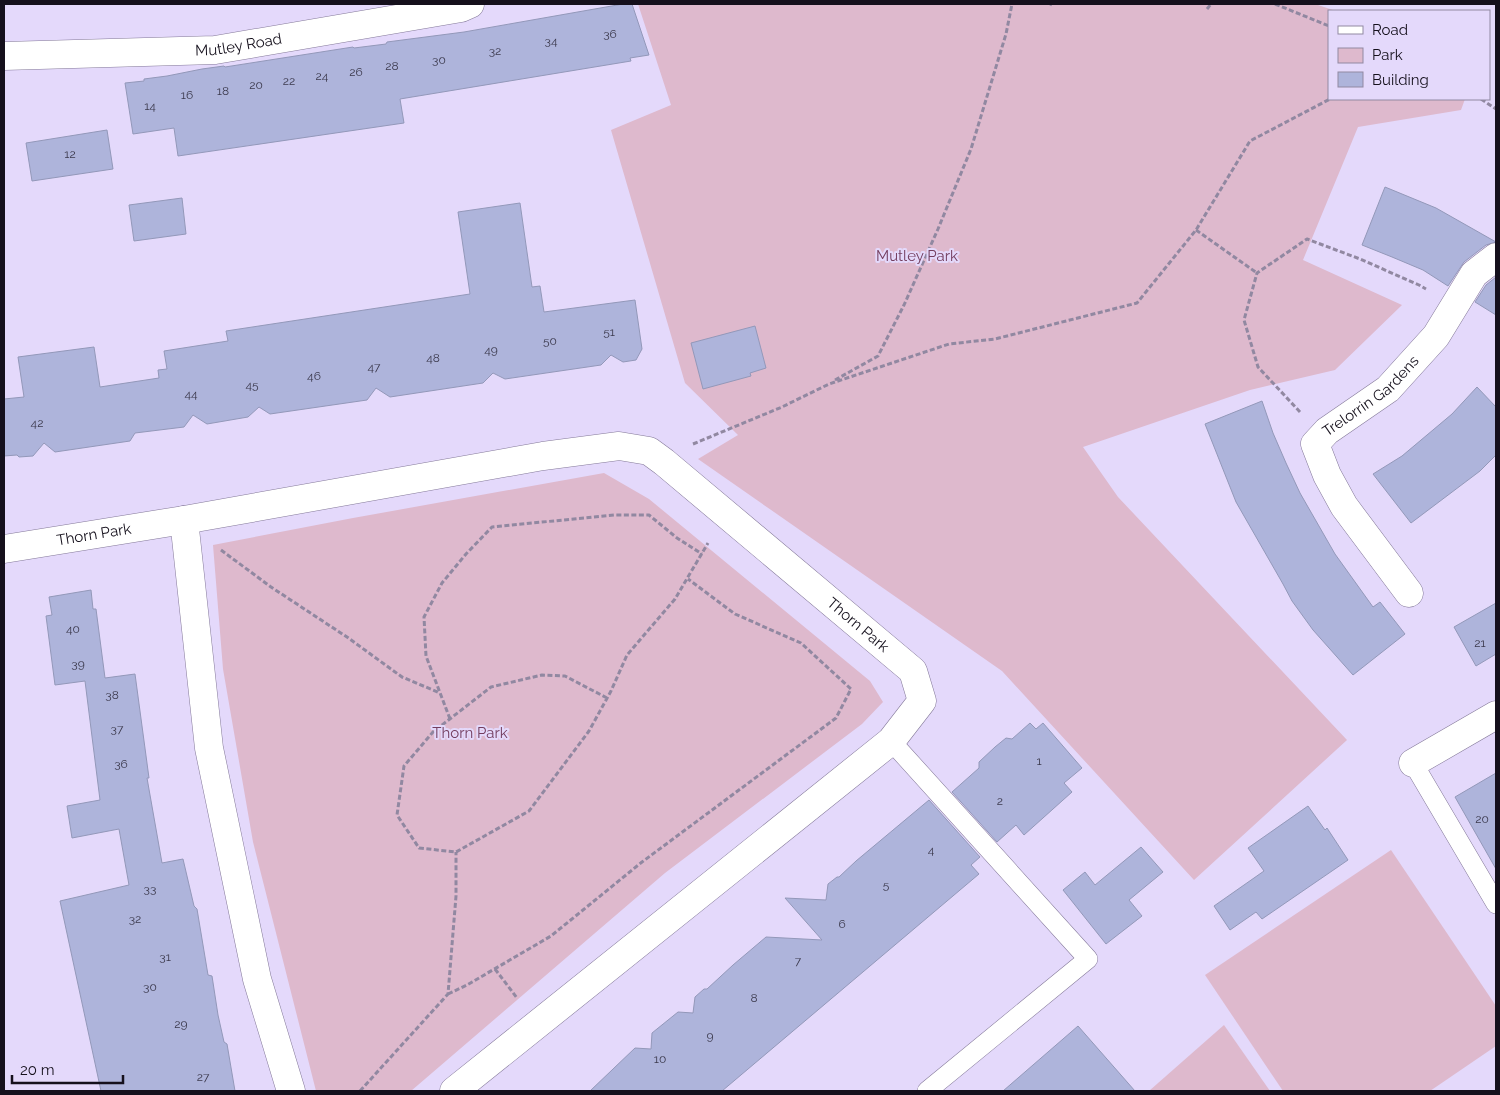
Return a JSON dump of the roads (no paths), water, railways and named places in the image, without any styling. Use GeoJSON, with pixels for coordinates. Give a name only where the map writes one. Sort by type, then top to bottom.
{"type":"FeatureCollection","features":[{"type":"Feature","properties":{"kind":"street","name":"Mutley Road"},"geometry":{"type":"LineString","coordinates":[[4,56],[215,50],[461,8],[470,4]]}},
{"type":"Feature","properties":{"kind":"street","name":"Trelorrin Gardens"},"geometry":{"type":"LineString","coordinates":[[1409,593],[1344,506],[1327,475],[1315,444],[1327,431],[1388,389],[1436,336],[1474,274],[1496,257]]}},
{"type":"Feature","properties":{"kind":"street","name":"Thorn Park"},"geometry":{"type":"LineString","coordinates":[[4,549],[184,520],[543,456],[619,446],[649,452],[664,462],[912,672],[922,701],[891,741],[454,1091]]}},
{"type":"Feature","properties":{"kind":"street"},"geometry":{"type":"LineString","coordinates":[[184,520],[209,748],[257,979],[291,1091]]}},
{"type":"Feature","properties":{"kind":"street"},"geometry":{"type":"LineString","coordinates":[[1413,763],[1496,715]]}},
{"type":"Feature","properties":{"kind":"lane"},"geometry":{"type":"LineString","coordinates":[[891,741],[1088,958],[927,1091]]}},
{"type":"Feature","properties":{"kind":"lane"},"geometry":{"type":"LineString","coordinates":[[1413,763],[1496,902]]}},
{"type":"Feature","properties":{"kind":"park label","name":"Mutley Park"},"geometry":{"type":"Point","coordinates":[917,256]}}]}
